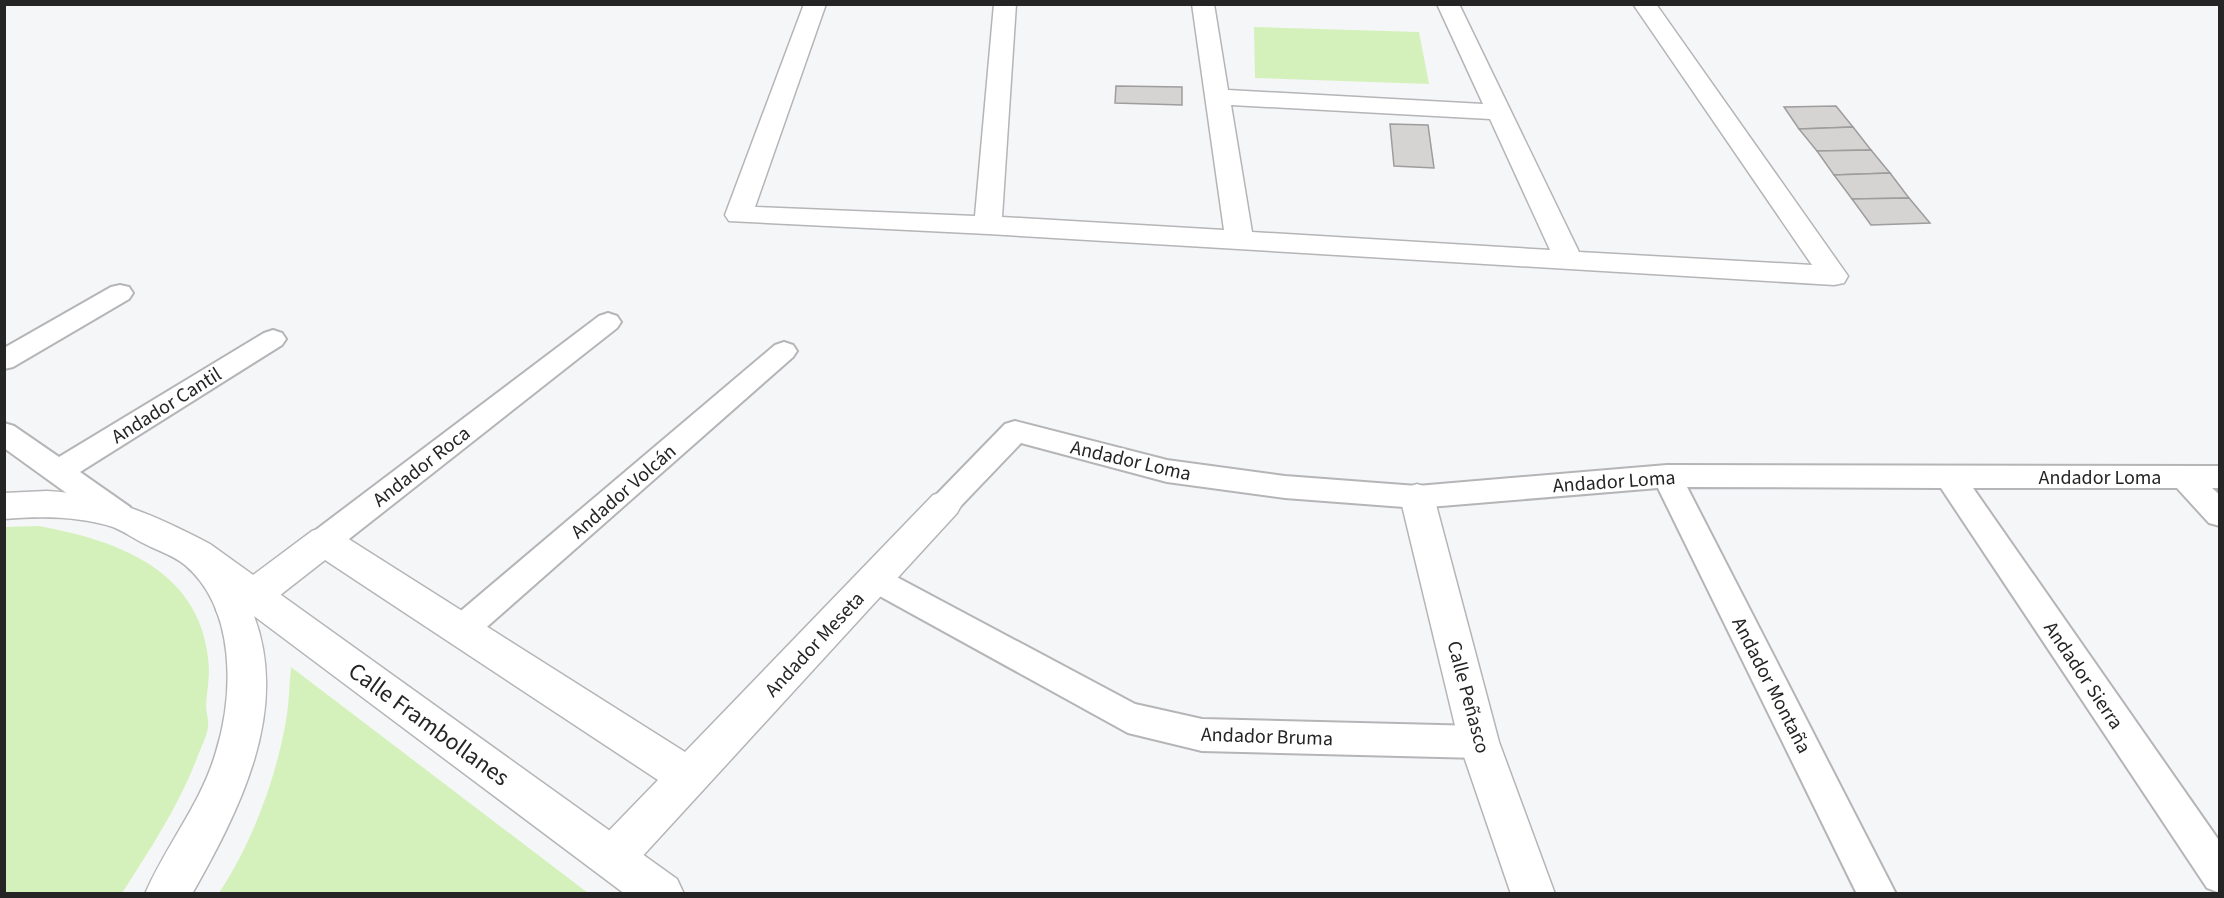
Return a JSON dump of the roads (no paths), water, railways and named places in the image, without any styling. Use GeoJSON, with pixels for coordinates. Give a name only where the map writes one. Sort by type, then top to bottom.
{"type":"FeatureCollection","features":[{"type":"Feature","properties":{"kind":"street"},"geometry":{"type":"LineString","coordinates":[[815,4],[740,215],[988,225],[1834,276],[1644,4]]}},
{"type":"Feature","properties":{"kind":"street"},"geometry":{"type":"LineString","coordinates":[[988,225],[1005,4]]}},
{"type":"Feature","properties":{"kind":"street"},"geometry":{"type":"LineString","coordinates":[[1203,4],[1239,240]]}},
{"type":"Feature","properties":{"kind":"street"},"geometry":{"type":"LineString","coordinates":[[1448,4],[1569,260]]}},
{"type":"Feature","properties":{"kind":"street"},"geometry":{"type":"LineString","coordinates":[[1217,97],[1499,112]]}},
{"type":"Feature","properties":{"kind":"street"},"geometry":{"type":"LineString","coordinates":[[4,360],[120,293]]}},
{"type":"Feature","properties":{"kind":"street","name":"Andador Roca"},"geometry":{"type":"LineString","coordinates":[[244,603],[608,322]]}},
{"type":"Feature","properties":{"kind":"street","name":"Andador Cantil"},"geometry":{"type":"LineString","coordinates":[[59,471],[273,339]]}},
{"type":"Feature","properties":{"kind":"street","name":"Andador Volcán"},"geometry":{"type":"LineString","coordinates":[[461,630],[784,351]]}},
{"type":"Feature","properties":{"kind":"street","name":"Andador Loma"},"geometry":{"type":"LineString","coordinates":[[1015,432],[1167,471],[1285,487],[1418,497],[1667,476],[2220,477]]}},
{"type":"Feature","properties":{"kind":"street","name":"Andador Meseta"},"geometry":{"type":"LineString","coordinates":[[613,858],[1015,432]]}},
{"type":"Feature","properties":{"kind":"street"},"geometry":{"type":"LineString","coordinates":[[4,434],[119,515]]}},
{"type":"Feature","properties":{"kind":"street","name":"Andador Montaña"},"geometry":{"type":"LineString","coordinates":[[1667,476],[1877,894]]}},
{"type":"Feature","properties":{"kind":"street","name":"Andador Sierra"},"geometry":{"type":"LineString","coordinates":[[1949,476],[2220,875]]}},
{"type":"Feature","properties":{"kind":"street"},"geometry":{"type":"LineString","coordinates":[[2184,477],[2220,515]]}},
{"type":"Feature","properties":{"kind":"street","name":"Calle Peñasco"},"geometry":{"type":"LineString","coordinates":[[1418,497],[1479,742],[1533,894]]}},
{"type":"Feature","properties":{"kind":"street"},"geometry":{"type":"LineString","coordinates":[[4,506],[67,506],[119,515]]}},
{"type":"Feature","properties":{"kind":"street","name":"Calle Frambollanes"},"geometry":{"type":"LineString","coordinates":[[119,515],[197,554],[244,603],[662,894]]}},
{"type":"Feature","properties":{"kind":"street"},"geometry":{"type":"LineString","coordinates":[[324,541],[689,777]]}},
{"type":"Feature","properties":{"kind":"street","name":"Andador Bruma"},"geometry":{"type":"LineString","coordinates":[[876,579],[1128,718],[1202,735],[1479,742]]}},
{"type":"Feature","properties":{"kind":"street"},"geometry":{"type":"LineString","coordinates":[[166,894],[204,834],[234,764],[247,702],[242,626],[244,603]]}}]}
